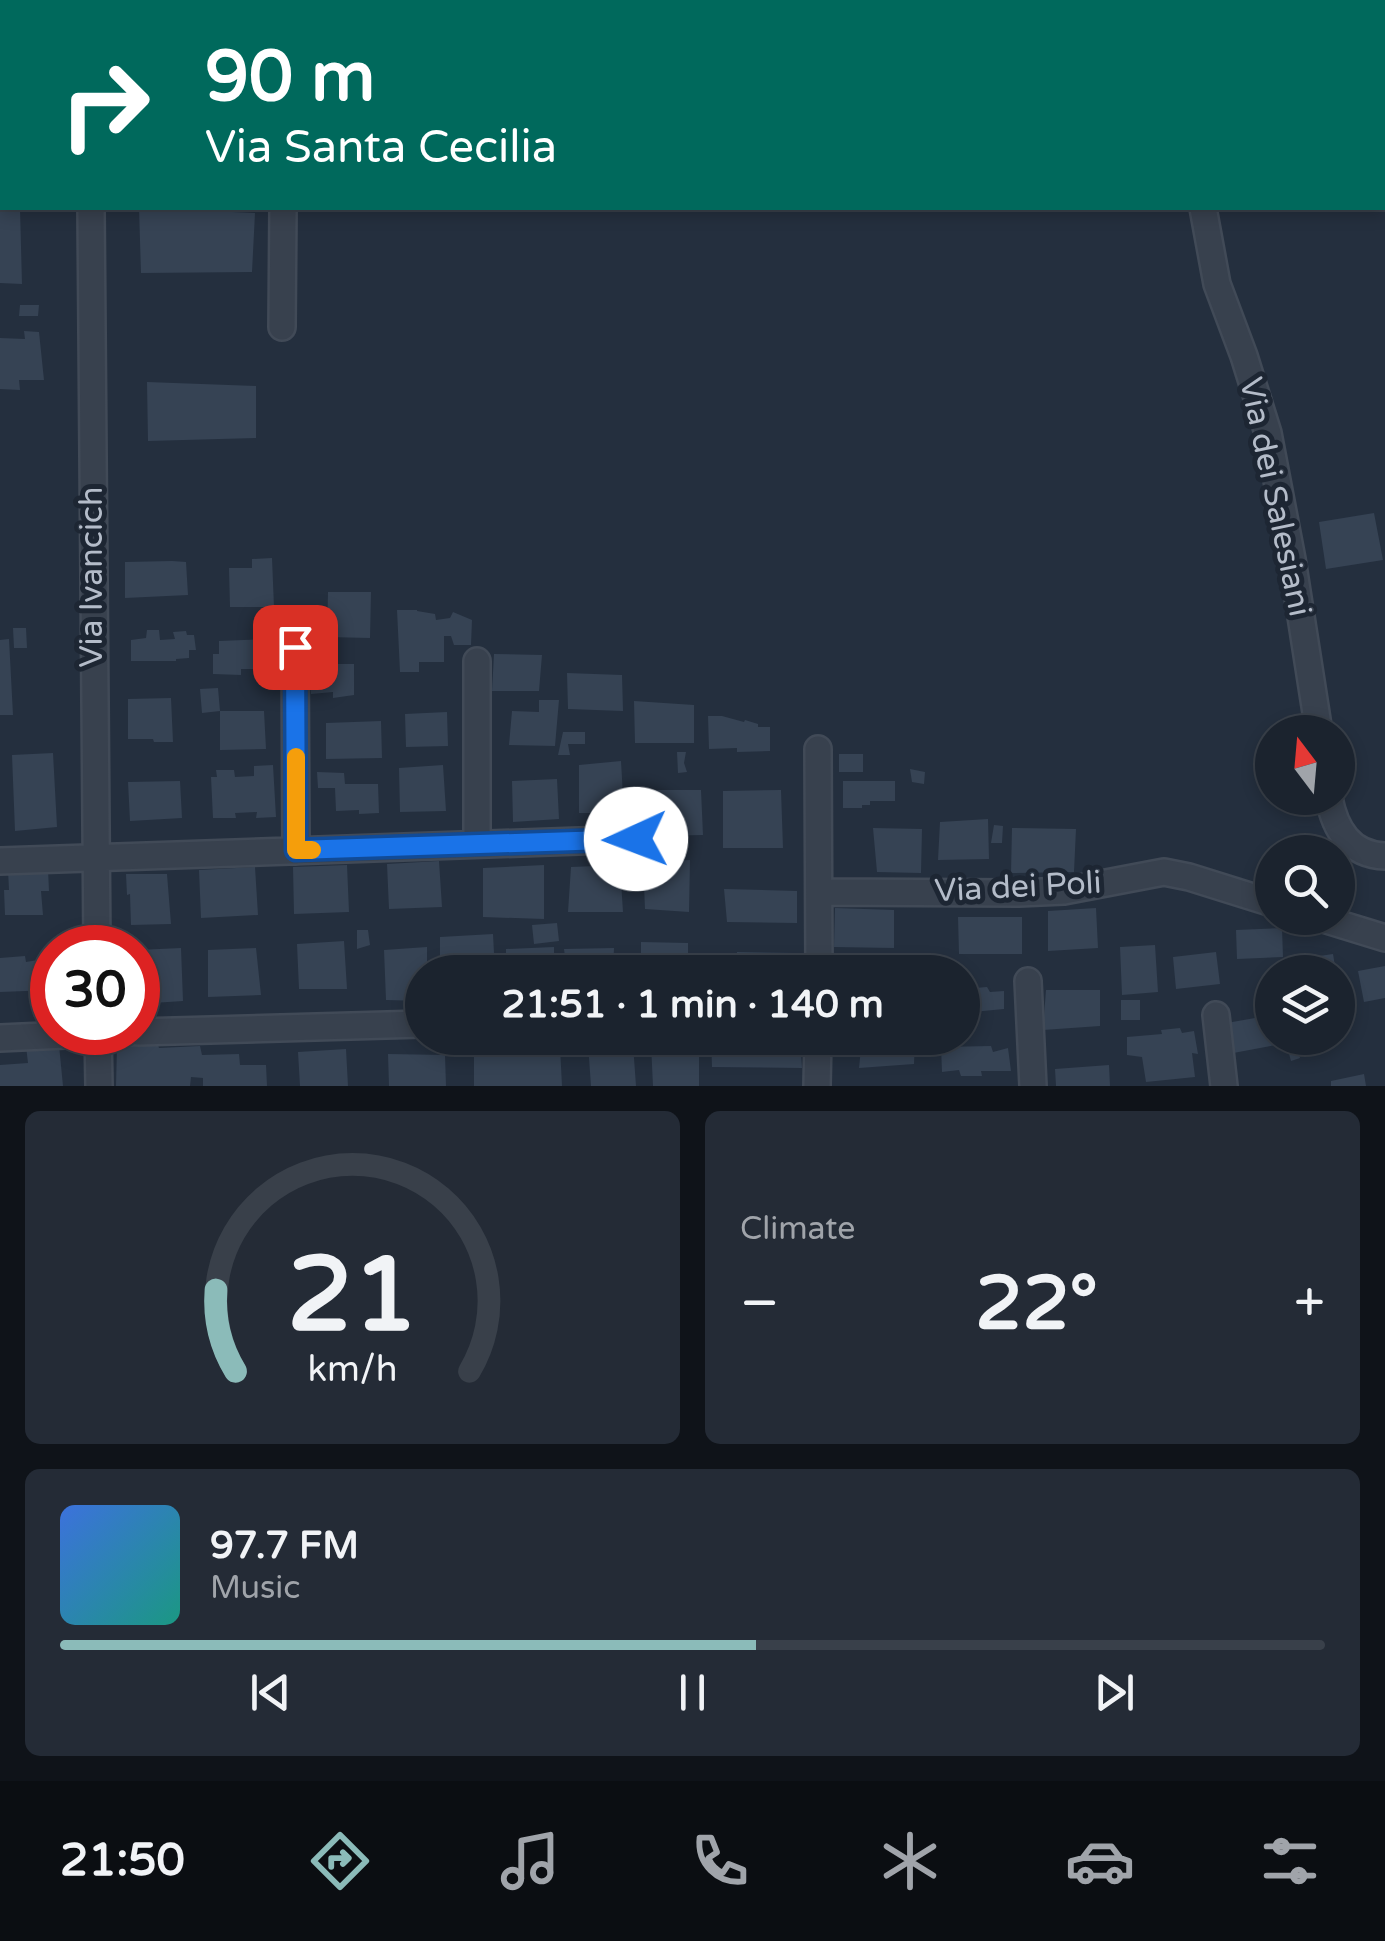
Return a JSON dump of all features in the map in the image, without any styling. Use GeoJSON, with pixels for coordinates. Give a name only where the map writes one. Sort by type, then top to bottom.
{"type":"FeatureCollection","features":[{"type":"Feature","properties":{"kind":"street","name":"Via Ivancich"},"geometry":{"type":"LineString","coordinates":[[90,210],[96,925]]}},
{"type":"Feature","properties":{"kind":"street"},"geometry":{"type":"LineString","coordinates":[[282,327],[283,210]]}},
{"type":"Feature","properties":{"kind":"street","name":"Via dei Salesiani"},"geometry":{"type":"LineString","coordinates":[[1204,210],[1217,284],[1268,433],[1316,715]]}},
{"type":"Feature","properties":{"kind":"street"},"geometry":{"type":"LineString","coordinates":[[295,647],[296,850]]}},
{"type":"Feature","properties":{"kind":"street"},"geometry":{"type":"LineString","coordinates":[[477,662],[477,844]]}},
{"type":"Feature","properties":{"kind":"street"},"geometry":{"type":"LineString","coordinates":[[818,749],[818,955]]}},
{"type":"Feature","properties":{"kind":"street"},"geometry":{"type":"LineString","coordinates":[[1334,815],[1354,847],[1385,856]]}},
{"type":"Feature","properties":{"kind":"street"},"geometry":{"type":"LineString","coordinates":[[0,861],[636,839]]}},
{"type":"Feature","properties":{"kind":"street","name":"Via dei Poli"},"geometry":{"type":"LineString","coordinates":[[819,892],[1064,891],[1164,872],[1255,898]]}},
{"type":"Feature","properties":{"kind":"street"},"geometry":{"type":"LineString","coordinates":[[1355,929],[1385,938]]}},
{"type":"Feature","properties":{"kind":"street"},"geometry":{"type":"LineString","coordinates":[[1028,981],[1033,1086]]}},
{"type":"Feature","properties":{"kind":"street"},"geometry":{"type":"LineString","coordinates":[[1216,1015],[1224,1086]]}},
{"type":"Feature","properties":{"kind":"street"},"geometry":{"type":"LineString","coordinates":[[160,1031],[405,1024]]}},
{"type":"Feature","properties":{"kind":"street"},"geometry":{"type":"LineString","coordinates":[[0,1038],[30,1036]]}},
{"type":"Feature","properties":{"kind":"street"},"geometry":{"type":"LineString","coordinates":[[98,1055],[99,1086]]}},
{"type":"Feature","properties":{"kind":"street"},"geometry":{"type":"LineString","coordinates":[[818,1055],[818,1086]]}},
{"type":"Feature","properties":{"kind":"building"},"geometry":{"type":"Polygon","coordinates":[[[0,210],[20,210],[22,284],[0,283],[0,210]]]}},
{"type":"Feature","properties":{"kind":"building"},"geometry":{"type":"Polygon","coordinates":[[[139,210],[255,213],[252,272],[141,273],[139,210]]]}},
{"type":"Feature","properties":{"kind":"building"},"geometry":{"type":"Polygon","coordinates":[[[20,305],[39,305],[38,316],[19,316],[20,305]]]}},
{"type":"Feature","properties":{"kind":"building"},"geometry":{"type":"Polygon","coordinates":[[[24,331],[39,332],[44,380],[19,380],[20,390],[0,389],[0,338],[25,339],[24,331]]]}},
{"type":"Feature","properties":{"kind":"building"},"geometry":{"type":"Polygon","coordinates":[[[147,382],[256,386],[256,438],[148,441],[147,382]]]}},
{"type":"Feature","properties":{"kind":"building"},"geometry":{"type":"Polygon","coordinates":[[[1374,513],[1383,560],[1326,569],[1319,522],[1374,513]]]}},
{"type":"Feature","properties":{"kind":"building"},"geometry":{"type":"Polygon","coordinates":[[[272,558],[274,607],[230,607],[229,568],[252,568],[252,559],[272,558]]]}},
{"type":"Feature","properties":{"kind":"building"},"geometry":{"type":"Polygon","coordinates":[[[125,562],[186,562],[188,595],[125,598],[125,562]]]}},
{"type":"Feature","properties":{"kind":"building"},"geometry":{"type":"Polygon","coordinates":[[[328,592],[371,592],[370,638],[327,637],[328,592]]]}},
{"type":"Feature","properties":{"kind":"building"},"geometry":{"type":"Polygon","coordinates":[[[397,610],[435,614],[436,620],[450,618],[453,612],[472,620],[471,645],[454,645],[451,636],[444,636],[444,662],[419,662],[419,672],[400,672],[397,610]]]}},
{"type":"Feature","properties":{"kind":"building"},"geometry":{"type":"Polygon","coordinates":[[[13,628],[26,628],[27,648],[14,648],[13,628]]]}},
{"type":"Feature","properties":{"kind":"building"},"geometry":{"type":"Polygon","coordinates":[[[147,630],[159,630],[160,640],[175,639],[173,632],[186,631],[187,635],[194,635],[196,650],[189,650],[189,658],[176,661],[131,661],[131,640],[146,638],[147,630]]]}},
{"type":"Feature","properties":{"kind":"building"},"geometry":{"type":"Polygon","coordinates":[[[9,639],[13,715],[0,715],[0,640],[9,639]]]}},
{"type":"Feature","properties":{"kind":"building"},"geometry":{"type":"Polygon","coordinates":[[[265,639],[265,669],[241,669],[241,675],[213,674],[213,654],[219,654],[219,641],[265,639]]]}},
{"type":"Feature","properties":{"kind":"building"},"geometry":{"type":"Polygon","coordinates":[[[494,654],[542,655],[539,691],[492,691],[494,654]]]}},
{"type":"Feature","properties":{"kind":"building"},"geometry":{"type":"Polygon","coordinates":[[[309,664],[354,664],[354,695],[333,698],[333,692],[311,694],[309,664]]]}},
{"type":"Feature","properties":{"kind":"building"},"geometry":{"type":"Polygon","coordinates":[[[567,673],[622,675],[623,711],[568,709],[567,673]]]}},
{"type":"Feature","properties":{"kind":"building"},"geometry":{"type":"Polygon","coordinates":[[[218,688],[220,711],[202,713],[200,689],[218,688]]]}},
{"type":"Feature","properties":{"kind":"building"},"geometry":{"type":"Polygon","coordinates":[[[171,698],[173,742],[128,739],[128,699],[171,698]]]}},
{"type":"Feature","properties":{"kind":"building"},"geometry":{"type":"Polygon","coordinates":[[[539,700],[559,700],[555,746],[509,745],[512,711],[539,712],[539,700]]]}},
{"type":"Feature","properties":{"kind":"building"},"geometry":{"type":"Polygon","coordinates":[[[634,701],[694,705],[694,743],[635,743],[634,701]]]}},
{"type":"Feature","properties":{"kind":"building"},"geometry":{"type":"Polygon","coordinates":[[[220,711],[264,711],[266,749],[220,750],[220,711]]]}},
{"type":"Feature","properties":{"kind":"building"},"geometry":{"type":"Polygon","coordinates":[[[447,712],[448,746],[406,747],[405,714],[447,712]]]}},
{"type":"Feature","properties":{"kind":"building"},"geometry":{"type":"Polygon","coordinates":[[[708,716],[770,727],[770,751],[709,749],[708,716]]]}},
{"type":"Feature","properties":{"kind":"building"},"geometry":{"type":"Polygon","coordinates":[[[381,721],[382,758],[326,759],[326,723],[381,721]]]}},
{"type":"Feature","properties":{"kind":"building"},"geometry":{"type":"Polygon","coordinates":[[[563,732],[585,732],[585,744],[568,744],[570,755],[558,755],[563,732]]]}},
{"type":"Feature","properties":{"kind":"building"},"geometry":{"type":"Polygon","coordinates":[[[677,752],[686,752],[687,772],[678,773],[677,752]]]}},
{"type":"Feature","properties":{"kind":"building"},"geometry":{"type":"Polygon","coordinates":[[[53,753],[57,827],[15,831],[12,755],[53,753]]]}},
{"type":"Feature","properties":{"kind":"building"},"geometry":{"type":"Polygon","coordinates":[[[839,754],[863,754],[863,772],[839,772],[839,754]]]}},
{"type":"Feature","properties":{"kind":"building"},"geometry":{"type":"Polygon","coordinates":[[[621,761],[624,813],[579,813],[579,765],[621,761]]]}},
{"type":"Feature","properties":{"kind":"building"},"geometry":{"type":"Polygon","coordinates":[[[273,765],[276,817],[256,818],[257,812],[235,813],[236,818],[213,818],[211,777],[217,777],[216,770],[234,770],[235,777],[254,776],[254,766],[273,765]]]}},
{"type":"Feature","properties":{"kind":"building"},"geometry":{"type":"Polygon","coordinates":[[[443,765],[446,811],[400,812],[399,768],[443,765]]]}},
{"type":"Feature","properties":{"kind":"building"},"geometry":{"type":"Polygon","coordinates":[[[910,769],[925,772],[924,784],[912,782],[910,769]]]}},
{"type":"Feature","properties":{"kind":"building"},"geometry":{"type":"Polygon","coordinates":[[[317,772],[344,773],[345,784],[378,784],[379,813],[336,811],[335,788],[318,788],[317,772]]]}},
{"type":"Feature","properties":{"kind":"building"},"geometry":{"type":"Polygon","coordinates":[[[557,779],[559,819],[513,822],[512,781],[557,779]]]}},
{"type":"Feature","properties":{"kind":"building"},"geometry":{"type":"Polygon","coordinates":[[[180,781],[182,818],[130,821],[128,782],[180,781]]]}},
{"type":"Feature","properties":{"kind":"building"},"geometry":{"type":"Polygon","coordinates":[[[843,781],[895,781],[895,801],[870,801],[870,805],[862,808],[843,808],[843,781]]]}},
{"type":"Feature","properties":{"kind":"building"},"geometry":{"type":"Polygon","coordinates":[[[653,790],[701,790],[703,835],[656,836],[653,790]]]}},
{"type":"Feature","properties":{"kind":"building"},"geometry":{"type":"Polygon","coordinates":[[[781,790],[783,848],[723,848],[723,791],[781,790]]]}},
{"type":"Feature","properties":{"kind":"building"},"geometry":{"type":"Polygon","coordinates":[[[988,819],[989,859],[938,860],[940,822],[988,819]]]}},
{"type":"Feature","properties":{"kind":"building"},"geometry":{"type":"Polygon","coordinates":[[[994,825],[1003,826],[1002,843],[991,843],[994,825]]]}},
{"type":"Feature","properties":{"kind":"building"},"geometry":{"type":"Polygon","coordinates":[[[873,828],[922,829],[921,873],[877,872],[873,828]]]}},
{"type":"Feature","properties":{"kind":"building"},"geometry":{"type":"Polygon","coordinates":[[[1012,828],[1076,829],[1074,872],[1011,873],[1012,828]]]}},
{"type":"Feature","properties":{"kind":"building"},"geometry":{"type":"Polygon","coordinates":[[[690,860],[689,912],[645,909],[643,862],[690,860]]]}},
{"type":"Feature","properties":{"kind":"building"},"geometry":{"type":"Polygon","coordinates":[[[439,861],[442,907],[389,909],[387,864],[439,861]]]}},
{"type":"Feature","properties":{"kind":"building"},"geometry":{"type":"Polygon","coordinates":[[[347,865],[349,912],[294,914],[293,867],[347,865]]]}},
{"type":"Feature","properties":{"kind":"building"},"geometry":{"type":"Polygon","coordinates":[[[544,865],[544,919],[483,917],[483,868],[544,865]]]}},
{"type":"Feature","properties":{"kind":"building"},"geometry":{"type":"Polygon","coordinates":[[[620,865],[623,912],[568,912],[571,867],[620,865]]]}},
{"type":"Feature","properties":{"kind":"building"},"geometry":{"type":"Polygon","coordinates":[[[255,867],[258,915],[201,918],[199,870],[255,867]]]}},
{"type":"Feature","properties":{"kind":"building"},"geometry":{"type":"Polygon","coordinates":[[[48,869],[49,891],[41,891],[43,915],[5,915],[8,870],[48,869]]]}},
{"type":"Feature","properties":{"kind":"building"},"geometry":{"type":"Polygon","coordinates":[[[126,874],[167,874],[171,924],[131,925],[130,894],[127,895],[126,874]]]}},
{"type":"Feature","properties":{"kind":"building"},"geometry":{"type":"Polygon","coordinates":[[[724,889],[797,891],[797,923],[727,922],[724,889]]]}},
{"type":"Feature","properties":{"kind":"building"},"geometry":{"type":"Polygon","coordinates":[[[835,908],[894,910],[894,948],[834,947],[835,908]]]}},
{"type":"Feature","properties":{"kind":"building"},"geometry":{"type":"Polygon","coordinates":[[[1096,908],[1098,948],[1048,951],[1048,911],[1096,908]]]}},
{"type":"Feature","properties":{"kind":"building"},"geometry":{"type":"Polygon","coordinates":[[[958,917],[1022,917],[1022,954],[959,954],[958,917]]]}},
{"type":"Feature","properties":{"kind":"building"},"geometry":{"type":"Polygon","coordinates":[[[557,923],[559,941],[534,944],[532,925],[557,923]]]}},
{"type":"Feature","properties":{"kind":"building"},"geometry":{"type":"Polygon","coordinates":[[[357,930],[368,930],[370,945],[357,949],[357,930]]]}},
{"type":"Feature","properties":{"kind":"building"},"geometry":{"type":"Polygon","coordinates":[[[1236,930],[1282,935],[1283,955],[1237,959],[1236,930]]]}},
{"type":"Feature","properties":{"kind":"building"},"geometry":{"type":"Polygon","coordinates":[[[493,934],[494,955],[440,955],[440,937],[493,934]]]}},
{"type":"Feature","properties":{"kind":"building"},"geometry":{"type":"Polygon","coordinates":[[[344,941],[347,989],[299,989],[297,944],[344,941]]]}},
{"type":"Feature","properties":{"kind":"building"},"geometry":{"type":"Polygon","coordinates":[[[641,942],[688,943],[688,955],[641,955],[641,942]]]}},
{"type":"Feature","properties":{"kind":"building"},"geometry":{"type":"Polygon","coordinates":[[[1155,945],[1158,992],[1122,995],[1120,947],[1155,945]]]}},
{"type":"Feature","properties":{"kind":"building"},"geometry":{"type":"Polygon","coordinates":[[[427,947],[427,955],[405,955],[405,1001],[386,1000],[384,950],[427,947]]]}},
{"type":"Feature","properties":{"kind":"building"},"geometry":{"type":"Polygon","coordinates":[[[554,947],[554,955],[506,955],[506,949],[554,947]]]}},
{"type":"Feature","properties":{"kind":"building"},"geometry":{"type":"Polygon","coordinates":[[[181,948],[183,1001],[160,1003],[160,949],[181,948]]]}},
{"type":"Feature","properties":{"kind":"building"},"geometry":{"type":"Polygon","coordinates":[[[256,948],[261,995],[208,997],[208,950],[256,948]]]}},
{"type":"Feature","properties":{"kind":"building"},"geometry":{"type":"Polygon","coordinates":[[[614,948],[614,955],[565,955],[564,949],[614,948]]]}},
{"type":"Feature","properties":{"kind":"building"},"geometry":{"type":"Polygon","coordinates":[[[737,952],[796,953],[796,955],[737,952]]]}},
{"type":"Feature","properties":{"kind":"building"},"geometry":{"type":"Polygon","coordinates":[[[1216,952],[1220,984],[1176,989],[1173,957],[1216,952]]]}},
{"type":"Feature","properties":{"kind":"building"},"geometry":{"type":"Polygon","coordinates":[[[25,956],[26,962],[30,961],[30,991],[0,992],[0,958],[25,956]]]}},
{"type":"Feature","properties":{"kind":"building"},"geometry":{"type":"Polygon","coordinates":[[[1385,966],[1385,998],[1364,1002],[1358,971],[1385,966]]]}},
{"type":"Feature","properties":{"kind":"building"},"geometry":{"type":"Polygon","coordinates":[[[980,988],[1004,991],[1004,1009],[980,1011],[980,988]]]}},
{"type":"Feature","properties":{"kind":"building"},"geometry":{"type":"Polygon","coordinates":[[[1046,990],[1100,990],[1100,1026],[1043,1030],[1046,990]]]}},
{"type":"Feature","properties":{"kind":"building"},"geometry":{"type":"Polygon","coordinates":[[[1121,1000],[1140,1000],[1140,1020],[1121,1020],[1121,1000]]]}},
{"type":"Feature","properties":{"kind":"building"},"geometry":{"type":"Polygon","coordinates":[[[1255,1018],[1255,1049],[1228,1054],[1221,1024],[1255,1018]]]}},
{"type":"Feature","properties":{"kind":"building"},"geometry":{"type":"Polygon","coordinates":[[[1180,1028],[1182,1033],[1194,1031],[1198,1054],[1192,1053],[1195,1077],[1146,1082],[1142,1057],[1127,1055],[1127,1037],[1180,1028]]]}},
{"type":"Feature","properties":{"kind":"building"},"geometry":{"type":"Polygon","coordinates":[[[26,1046],[30,1046],[30,1055],[60,1055],[63,1086],[0,1086],[0,1065],[28,1063],[26,1046]]]}},
{"type":"Feature","properties":{"kind":"building"},"geometry":{"type":"Polygon","coordinates":[[[200,1046],[202,1055],[239,1054],[240,1065],[266,1065],[267,1086],[203,1086],[203,1078],[191,1077],[190,1086],[116,1086],[117,1055],[160,1055],[160,1048],[200,1046]]]}},
{"type":"Feature","properties":{"kind":"building"},"geometry":{"type":"Polygon","coordinates":[[[980,1046],[991,1046],[993,1052],[1008,1048],[1011,1071],[981,1071],[982,1076],[961,1076],[959,1070],[942,1072],[941,1055],[980,1055],[980,1046]]]}},
{"type":"Feature","properties":{"kind":"building"},"geometry":{"type":"Polygon","coordinates":[[[346,1049],[348,1086],[300,1086],[298,1052],[346,1049]]]}},
{"type":"Feature","properties":{"kind":"building"},"geometry":{"type":"Polygon","coordinates":[[[388,1054],[445,1055],[446,1086],[389,1086],[388,1054]]]}},
{"type":"Feature","properties":{"kind":"building"},"geometry":{"type":"Polygon","coordinates":[[[474,1055],[560,1055],[562,1086],[474,1086],[474,1055]]]}},
{"type":"Feature","properties":{"kind":"building"},"geometry":{"type":"Polygon","coordinates":[[[589,1055],[634,1055],[636,1086],[591,1086],[589,1055]]]}},
{"type":"Feature","properties":{"kind":"building"},"geometry":{"type":"Polygon","coordinates":[[[652,1055],[699,1055],[699,1086],[653,1086],[652,1055]]]}},
{"type":"Feature","properties":{"kind":"building"},"geometry":{"type":"Polygon","coordinates":[[[712,1055],[801,1055],[802,1068],[712,1067],[712,1055]]]}},
{"type":"Feature","properties":{"kind":"building"},"geometry":{"type":"Polygon","coordinates":[[[860,1055],[914,1055],[914,1064],[859,1068],[860,1055]]]}},
{"type":"Feature","properties":{"kind":"building"},"geometry":{"type":"Polygon","coordinates":[[[1109,1065],[1110,1086],[1056,1086],[1055,1069],[1109,1065]]]}},
{"type":"Feature","properties":{"kind":"building"},"geometry":{"type":"Polygon","coordinates":[[[1364,1074],[1366,1086],[1331,1086],[1331,1081],[1364,1074]]]}},
{"type":"Feature","properties":{"kind":"slow traffic"},"geometry":{"type":"LineString","coordinates":[[296,757],[296,850],[312,850]]}},
{"type":"Feature","properties":{"kind":"route"},"geometry":{"type":"LineString","coordinates":[[295,647],[296,850],[636,839]]}}]}
